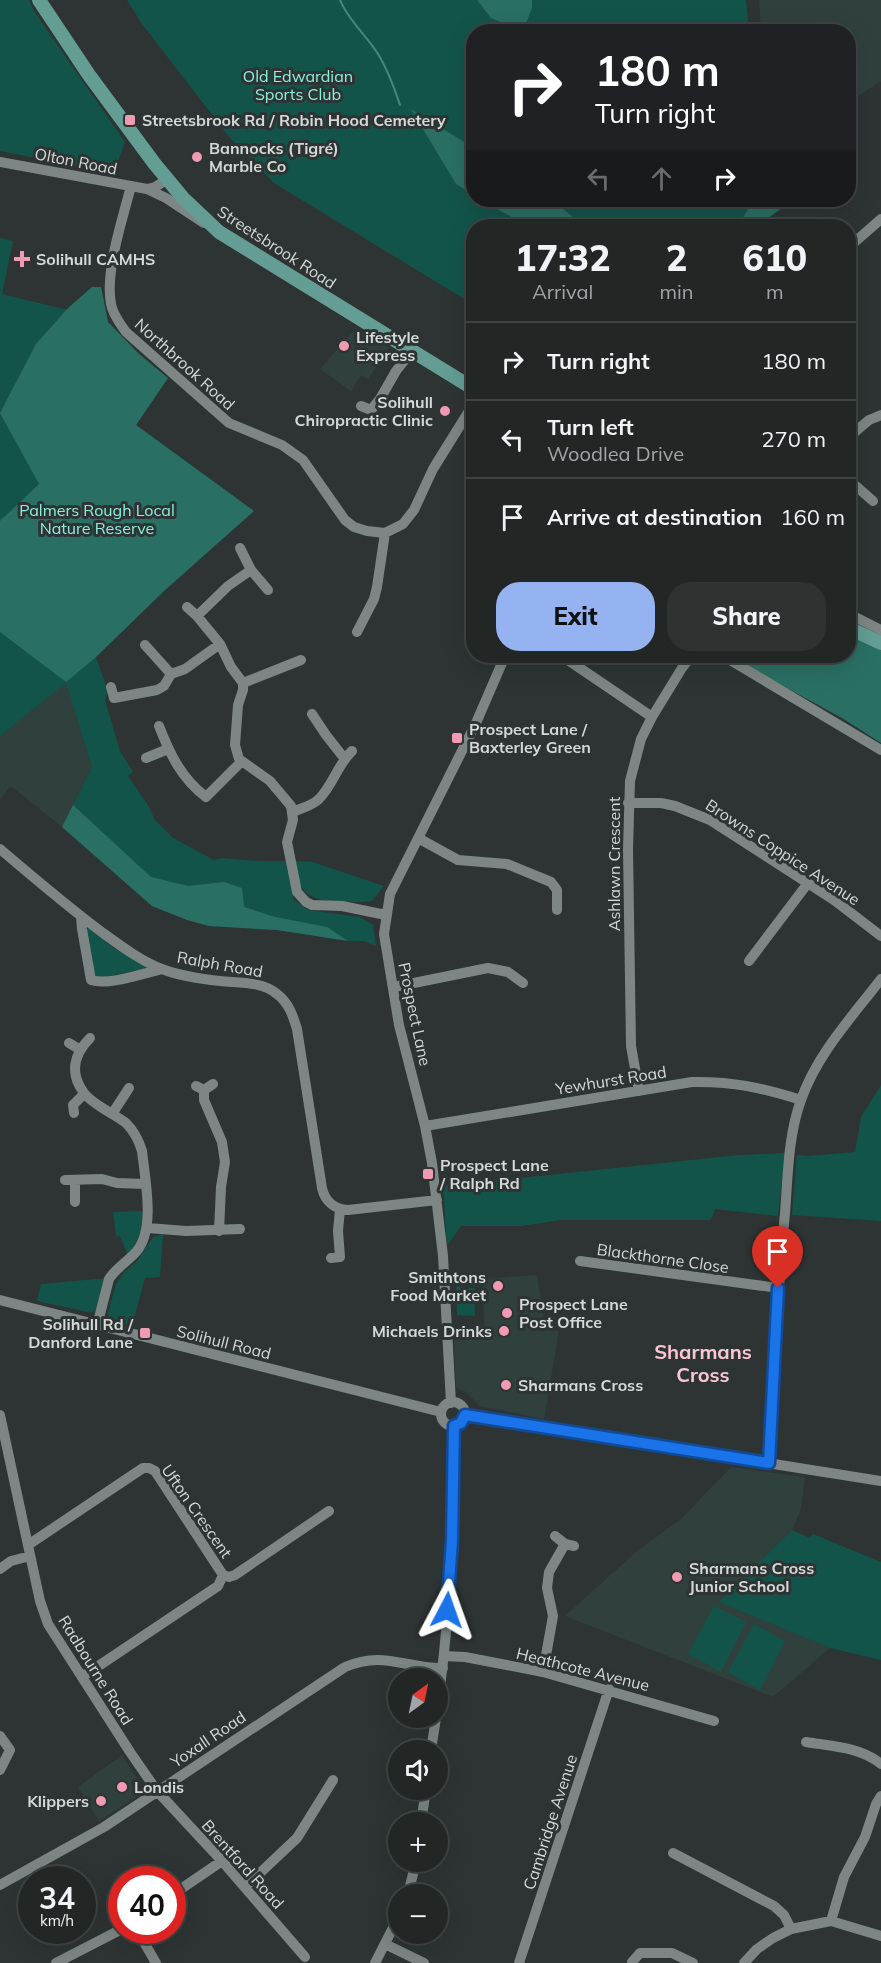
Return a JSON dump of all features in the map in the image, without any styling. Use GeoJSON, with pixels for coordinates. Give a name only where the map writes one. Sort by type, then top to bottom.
{"type":"FeatureCollection","features":[{"type":"Feature","properties":{"kind":"main road","name":"Streetsbrook Road"},"geometry":{"type":"LineString","coordinates":[[39,0],[89,75],[168,179],[183,198],[219,232],[466,384]]}},
{"type":"Feature","properties":{"kind":"main road"},"geometry":{"type":"LineString","coordinates":[[856,631],[881,643]]}},
{"type":"Feature","properties":{"kind":"street","name":"Olton Road"},"geometry":{"type":"LineString","coordinates":[[0,162],[147,189],[166,198],[219,232]]}},
{"type":"Feature","properties":{"kind":"street"},"geometry":{"type":"LineString","coordinates":[[147,189],[168,179]]}},
{"type":"Feature","properties":{"kind":"street","name":"Northbrook Road"},"geometry":{"type":"LineString","coordinates":[[131,186],[113,257],[111,306],[117,320],[126,332],[224,419],[238,428],[282,445],[303,460],[349,524],[361,530],[385,533]]}},
{"type":"Feature","properties":{"kind":"street"},"geometry":{"type":"LineString","coordinates":[[856,241],[881,219]]}},
{"type":"Feature","properties":{"kind":"street"},"geometry":{"type":"LineString","coordinates":[[367,412],[381,399],[396,370],[412,351]]}},
{"type":"Feature","properties":{"kind":"street"},"geometry":{"type":"LineString","coordinates":[[856,431],[869,420],[881,415]]}},
{"type":"Feature","properties":{"kind":"street"},"geometry":{"type":"LineString","coordinates":[[357,632],[374,599],[385,533],[403,524],[414,510],[433,469],[466,416]]}},
{"type":"Feature","properties":{"kind":"street"},"geometry":{"type":"LineString","coordinates":[[856,488],[867,500]]}},
{"type":"Feature","properties":{"kind":"street"},"geometry":{"type":"LineString","coordinates":[[240,548],[252,570],[268,590]]}},
{"type":"Feature","properties":{"kind":"street"},"geometry":{"type":"LineString","coordinates":[[197,616],[228,586],[252,570]]}},
{"type":"Feature","properties":{"kind":"street"},"geometry":{"type":"LineString","coordinates":[[187,606],[220,644],[231,667],[243,683],[238,705],[235,745],[237,755],[241,762],[270,781],[291,806],[293,820],[287,842],[297,892],[312,905],[342,906],[386,915]]}},
{"type":"Feature","properties":{"kind":"street"},"geometry":{"type":"LineString","coordinates":[[856,618],[881,630]]}},
{"type":"Feature","properties":{"kind":"street"},"geometry":{"type":"LineString","coordinates":[[110,695],[157,690],[164,686],[171,674],[185,669],[220,644]]}},
{"type":"Feature","properties":{"kind":"street"},"geometry":{"type":"LineString","coordinates":[[145,645],[171,674]]}},
{"type":"Feature","properties":{"kind":"street"},"geometry":{"type":"LineString","coordinates":[[243,683],[294,658]]}},
{"type":"Feature","properties":{"kind":"street","name":"Prospect Lane"},"geometry":{"type":"LineString","coordinates":[[451,1403],[445,1284],[437,1200],[425,1126],[399,1025],[385,943],[386,915],[390,894],[476,723],[502,663]]}},
{"type":"Feature","properties":{"kind":"street"},"geometry":{"type":"LineString","coordinates":[[572,663],[652,717]]}},
{"type":"Feature","properties":{"kind":"street","name":"Ashlawn Crescent"},"geometry":{"type":"LineString","coordinates":[[639,1090],[631,1046],[628,803],[635,759],[641,739],[686,663]]}},
{"type":"Feature","properties":{"kind":"street"},"geometry":{"type":"LineString","coordinates":[[735,663],[881,750]]}},
{"type":"Feature","properties":{"kind":"street"},"geometry":{"type":"LineString","coordinates":[[292,812],[313,804],[320,798],[348,754],[326,735],[312,714]]}},
{"type":"Feature","properties":{"kind":"street"},"geometry":{"type":"LineString","coordinates":[[159,726],[174,763],[206,797],[241,762]]}},
{"type":"Feature","properties":{"kind":"street"},"geometry":{"type":"LineString","coordinates":[[146,758],[168,749]]}},
{"type":"Feature","properties":{"kind":"street","name":"Browns Coppice Avenue"},"geometry":{"type":"LineString","coordinates":[[628,803],[668,805],[700,815],[808,883],[881,936]]}},
{"type":"Feature","properties":{"kind":"street"},"geometry":{"type":"LineString","coordinates":[[418,838],[458,860],[507,864],[551,882],[557,890],[557,910]]}},
{"type":"Feature","properties":{"kind":"street","name":"Ralph Road"},"geometry":{"type":"LineString","coordinates":[[0,849],[81,917],[129,951],[162,969],[202,979],[260,986],[278,994],[293,1015],[297,1029],[323,1194],[330,1204],[340,1209]]}},
{"type":"Feature","properties":{"kind":"street"},"geometry":{"type":"LineString","coordinates":[[749,961],[808,883]]}},
{"type":"Feature","properties":{"kind":"street"},"geometry":{"type":"LineString","coordinates":[[81,917],[91,980],[108,981],[162,969]]}},
{"type":"Feature","properties":{"kind":"street"},"geometry":{"type":"LineString","coordinates":[[394,987],[488,968],[508,972],[522,983]]}},
{"type":"Feature","properties":{"kind":"street"},"geometry":{"type":"LineString","coordinates":[[769,1463],[778,1288],[790,1153],[801,1100],[822,1057],[881,979]]}},
{"type":"Feature","properties":{"kind":"street"},"geometry":{"type":"LineString","coordinates":[[90,1038],[79,1049],[75,1072],[84,1094],[126,1124],[138,1139],[142,1151],[146,1184],[148,1228],[137,1251],[113,1272],[109,1279],[97,1326]]}},
{"type":"Feature","properties":{"kind":"street"},"geometry":{"type":"LineString","coordinates":[[69,1042],[79,1049]]}},
{"type":"Feature","properties":{"kind":"street","name":"Yewhurst Road"},"geometry":{"type":"LineString","coordinates":[[425,1126],[692,1082],[761,1087],[801,1100]]}},
{"type":"Feature","properties":{"kind":"street"},"geometry":{"type":"LineString","coordinates":[[204,1087],[204,1100],[222,1142],[225,1162],[221,1187],[219,1231]]}},
{"type":"Feature","properties":{"kind":"street"},"geometry":{"type":"LineString","coordinates":[[112,1114],[129,1088]]}},
{"type":"Feature","properties":{"kind":"street"},"geometry":{"type":"LineString","coordinates":[[74,1113],[73,1105],[84,1094]]}},
{"type":"Feature","properties":{"kind":"street"},"geometry":{"type":"LineString","coordinates":[[75,1202],[70,1180],[102,1179],[146,1184]]}},
{"type":"Feature","properties":{"kind":"street"},"geometry":{"type":"LineString","coordinates":[[331,1258],[340,1257],[338,1231],[340,1209],[379,1208],[437,1200]]}},
{"type":"Feature","properties":{"kind":"street"},"geometry":{"type":"LineString","coordinates":[[148,1228],[219,1231],[240,1229]]}},
{"type":"Feature","properties":{"kind":"street","name":"Blackthorne Close"},"geometry":{"type":"LineString","coordinates":[[580,1261],[778,1288]]}},
{"type":"Feature","properties":{"kind":"street","name":"Solihull Road"},"geometry":{"type":"LineString","coordinates":[[0,1300],[441,1412]]}},
{"type":"Feature","properties":{"kind":"street"},"geometry":{"type":"LineString","coordinates":[[451,1403],[461,1406],[465,1415],[461,1423],[454,1426],[443,1421],[441,1412],[451,1403]]}},
{"type":"Feature","properties":{"kind":"street","name":"Radbourne Road"},"geometry":{"type":"LineString","coordinates":[[0,1415],[40,1601],[48,1624],[158,1791]]}},
{"type":"Feature","properties":{"kind":"street"},"geometry":{"type":"LineString","coordinates":[[465,1415],[881,1481]]}},
{"type":"Feature","properties":{"kind":"street"},"geometry":{"type":"LineString","coordinates":[[443,1668],[452,1541],[454,1426]]}},
{"type":"Feature","properties":{"kind":"street","name":"Ufton Crescent"},"geometry":{"type":"LineString","coordinates":[[29,1551],[143,1468],[149,1468],[155,1471],[223,1575],[218,1586],[82,1677]]}},
{"type":"Feature","properties":{"kind":"street"},"geometry":{"type":"LineString","coordinates":[[223,1575],[229,1577],[236,1575],[329,1511]]}},
{"type":"Feature","properties":{"kind":"street"},"geometry":{"type":"LineString","coordinates":[[543,1672],[553,1616],[547,1588],[549,1572],[570,1545],[555,1536]]}},
{"type":"Feature","properties":{"kind":"street"},"geometry":{"type":"LineString","coordinates":[[0,1569],[29,1551]]}},
{"type":"Feature","properties":{"kind":"street","name":"Heathcote Avenue"},"geometry":{"type":"LineString","coordinates":[[444,1656],[465,1657],[543,1672],[609,1689],[714,1721]]}},
{"type":"Feature","properties":{"kind":"street","name":"Yoxall Road"},"geometry":{"type":"LineString","coordinates":[[0,1885],[104,1827],[333,1674],[356,1662],[376,1659],[443,1668]]}},
{"type":"Feature","properties":{"kind":"street","name":"Cambridge Avenue"},"geometry":{"type":"LineString","coordinates":[[519,1963],[609,1689]]}},
{"type":"Feature","properties":{"kind":"street"},"geometry":{"type":"LineString","coordinates":[[0,1736],[10,1750],[21,1754]]}},
{"type":"Feature","properties":{"kind":"street"},"geometry":{"type":"LineString","coordinates":[[806,1742],[860,1752],[881,1764]]}},
{"type":"Feature","properties":{"kind":"street"},"geometry":{"type":"LineString","coordinates":[[0,1770],[10,1750]]}},
{"type":"Feature","properties":{"kind":"street"},"geometry":{"type":"LineString","coordinates":[[245,1887],[297,1838],[333,1780]]}},
{"type":"Feature","properties":{"kind":"street","name":"Brentford Road"},"geometry":{"type":"LineString","coordinates":[[158,1791],[305,1957]]}},
{"type":"Feature","properties":{"kind":"street"},"geometry":{"type":"LineString","coordinates":[[831,1921],[844,1877],[865,1837],[881,1796]]}},
{"type":"Feature","properties":{"kind":"street"},"geometry":{"type":"LineString","coordinates":[[673,1853],[774,1905],[784,1915],[791,1929]]}},
{"type":"Feature","properties":{"kind":"street"},"geometry":{"type":"LineString","coordinates":[[186,1885],[222,1861]]}},
{"type":"Feature","properties":{"kind":"street"},"geometry":{"type":"LineString","coordinates":[[744,1963],[765,1944],[791,1929],[831,1921],[881,1936]]}},
{"type":"Feature","properties":{"kind":"street"},"geometry":{"type":"LineString","coordinates":[[56,1963],[108,1936]]}},
{"type":"Feature","properties":{"kind":"street"},"geometry":{"type":"LineString","coordinates":[[375,1963],[388,1938]]}},
{"type":"Feature","properties":{"kind":"street"},"geometry":{"type":"LineString","coordinates":[[145,1944],[156,1963]]}},
{"type":"Feature","properties":{"kind":"street"},"geometry":{"type":"LineString","coordinates":[[385,1944],[424,1963]]}},
{"type":"Feature","properties":{"kind":"street"},"geometry":{"type":"LineString","coordinates":[[632,1962],[640,1953],[665,1952],[693,1963]]}},
{"type":"Feature","properties":{"kind":"shaded area"},"geometry":{"type":"Polygon","coordinates":[[[759,0],[881,0],[881,81],[856,97],[856,24],[761,24],[759,0]]]}},
{"type":"Feature","properties":{"kind":"shaded area"},"geometry":{"type":"Polygon","coordinates":[[[356,328],[389,348],[368,379],[361,375],[351,391],[320,369],[356,328]]]}},
{"type":"Feature","properties":{"kind":"shaded area"},"geometry":{"type":"Polygon","coordinates":[[[66,682],[92,767],[62,827],[11,786],[0,799],[0,736],[66,682]]]}},
{"type":"Feature","properties":{"kind":"shaded area"},"geometry":{"type":"Polygon","coordinates":[[[537,1275],[545,1324],[553,1325],[553,1330],[559,1331],[544,1419],[480,1406],[466,1392],[456,1387],[454,1340],[485,1338],[482,1279],[537,1275]]]}},
{"type":"Feature","properties":{"kind":"shaded area","name":"Sharmans Cross Junior School"},"geometry":{"type":"Polygon","coordinates":[[[731,1467],[805,1477],[801,1509],[792,1530],[720,1602],[830,1648],[773,1697],[565,1616],[637,1551],[682,1518],[731,1467]]]}},
{"type":"Feature","properties":{"kind":"shaded area"},"geometry":{"type":"Polygon","coordinates":[[[122,1755],[139,1782],[139,1795],[99,1821],[78,1787],[122,1755]]]}},
{"type":"Feature","properties":{"kind":"green space"},"geometry":{"type":"Polygon","coordinates":[[[0,0],[29,0],[34,11],[125,142],[114,173],[0,151],[0,0]]]}},
{"type":"Feature","properties":{"kind":"green space","name":"Old Edwardian Sports Club"},"geometry":{"type":"Polygon","coordinates":[[[127,0],[746,0],[748,24],[466,24],[466,207],[783,207],[767,219],[466,219],[466,300],[274,183],[230,138],[142,24],[127,0]]]}},
{"type":"Feature","properties":{"kind":"green space"},"geometry":{"type":"Polygon","coordinates":[[[477,0],[532,0],[532,8],[526,24],[506,24],[491,18],[477,0]]]}},
{"type":"Feature","properties":{"kind":"green space"},"geometry":{"type":"Polygon","coordinates":[[[411,109],[466,143],[466,190],[456,184],[411,109]]]}},
{"type":"Feature","properties":{"kind":"green space"},"geometry":{"type":"Polygon","coordinates":[[[494,207],[561,207],[575,219],[515,219],[494,207]]]}},
{"type":"Feature","properties":{"kind":"green space"},"geometry":{"type":"Polygon","coordinates":[[[749,207],[783,207],[767,219],[742,219],[749,207]]]}},
{"type":"Feature","properties":{"kind":"green space","name":"Palmers Rough Local Nature Reserve"},"geometry":{"type":"Polygon","coordinates":[[[0,238],[13,241],[2,294],[68,310],[92,287],[101,287],[108,322],[139,354],[168,378],[136,425],[254,511],[164,591],[96,657],[108,691],[105,700],[120,751],[133,772],[128,776],[148,805],[155,820],[173,838],[214,860],[221,858],[285,861],[294,900],[308,910],[360,917],[373,925],[376,946],[364,941],[348,941],[277,930],[209,926],[152,906],[62,827],[92,767],[66,683],[0,736],[0,238]]]}},
{"type":"Feature","properties":{"kind":"green space","name":"Palmers Rough Local Nature Reserve"},"geometry":{"type":"Polygon","coordinates":[[[92,287],[101,287],[108,322],[139,354],[168,378],[136,425],[254,511],[66,682],[0,632],[0,521],[39,484],[0,413],[36,344],[68,308],[92,287]]]}},
{"type":"Feature","properties":{"kind":"green space"},"geometry":{"type":"Polygon","coordinates":[[[856,636],[881,649],[881,743],[842,718],[741,663],[856,663],[856,636]]]}},
{"type":"Feature","properties":{"kind":"green space"},"geometry":{"type":"Polygon","coordinates":[[[73,805],[151,877],[188,886],[224,882],[242,888],[244,907],[275,917],[327,927],[348,941],[277,930],[209,926],[152,906],[62,827],[73,805]]]}},
{"type":"Feature","properties":{"kind":"green space"},"geometry":{"type":"Polygon","coordinates":[[[296,861],[313,862],[384,886],[372,901],[322,900],[305,892],[300,885],[296,861]]]}},
{"type":"Feature","properties":{"kind":"green space"},"geometry":{"type":"Polygon","coordinates":[[[88,927],[114,948],[149,968],[99,978],[94,975],[85,931],[88,927]]]}},
{"type":"Feature","properties":{"kind":"green space"},"geometry":{"type":"Polygon","coordinates":[[[881,1085],[881,1221],[792,1215],[797,1155],[855,1152],[861,1117],[881,1085]]]}},
{"type":"Feature","properties":{"kind":"green space"},"geometry":{"type":"Polygon","coordinates":[[[785,1153],[778,1216],[715,1209],[711,1220],[560,1220],[522,1226],[461,1226],[447,1246],[443,1186],[739,1155],[785,1153]]]}},
{"type":"Feature","properties":{"kind":"green space"},"geometry":{"type":"Polygon","coordinates":[[[143,1211],[139,1235],[128,1256],[120,1236],[116,1237],[113,1212],[143,1211]]]}},
{"type":"Feature","properties":{"kind":"green space"},"geometry":{"type":"Polygon","coordinates":[[[163,1234],[160,1277],[145,1278],[132,1326],[109,1319],[108,1313],[116,1284],[124,1272],[137,1261],[153,1237],[163,1234]]]}},
{"type":"Feature","properties":{"kind":"green space"},"geometry":{"type":"Polygon","coordinates":[[[107,1278],[98,1307],[93,1313],[37,1301],[41,1284],[107,1278]]]}},
{"type":"Feature","properties":{"kind":"green space"},"geometry":{"type":"Polygon","coordinates":[[[456,1287],[474,1288],[475,1316],[457,1315],[456,1287]]]}},
{"type":"Feature","properties":{"kind":"green space"},"geometry":{"type":"Polygon","coordinates":[[[792,1530],[810,1538],[813,1534],[881,1562],[881,1660],[830,1648],[719,1602],[792,1530]]]}},
{"type":"Feature","properties":{"kind":"green space"},"geometry":{"type":"Polygon","coordinates":[[[714,1606],[746,1622],[721,1672],[688,1654],[714,1606]]]}},
{"type":"Feature","properties":{"kind":"green space"},"geometry":{"type":"Polygon","coordinates":[[[754,1624],[785,1641],[760,1690],[728,1672],[754,1624]]]}},
{"type":"Feature","properties":{"kind":"waterway"},"geometry":{"type":"LineString","coordinates":[[340,0],[382,60],[400,105]]}},
{"type":"Feature","properties":{"kind":"place","name":"Streetsbrook Rd / Robin Hood Cemetery"},"geometry":{"type":"Point","coordinates":[130,120]}},
{"type":"Feature","properties":{"kind":"place","name":"Bannocks (Tigré) Marble Co"},"geometry":{"type":"Point","coordinates":[197,157]}},
{"type":"Feature","properties":{"kind":"place","name":"Solihull CAMHS"},"geometry":{"type":"Point","coordinates":[22,259]}},
{"type":"Feature","properties":{"kind":"place","name":"Lifestyle Express"},"geometry":{"type":"Point","coordinates":[344,346]}},
{"type":"Feature","properties":{"kind":"place","name":"Solihull Chiropractic Clinic"},"geometry":{"type":"Point","coordinates":[445,411]}},
{"type":"Feature","properties":{"kind":"place","name":"Prospect Lane / Baxterley Green"},"geometry":{"type":"Point","coordinates":[457,738]}},
{"type":"Feature","properties":{"kind":"place","name":"Prospect Lane / Ralph Rd"},"geometry":{"type":"Point","coordinates":[428,1174]}},
{"type":"Feature","properties":{"kind":"place","name":"Smithtons Food Market"},"geometry":{"type":"Point","coordinates":[498,1286]}},
{"type":"Feature","properties":{"kind":"place","name":"Prospect Lane Post Office"},"geometry":{"type":"Point","coordinates":[507,1313]}},
{"type":"Feature","properties":{"kind":"place","name":"Michaels Drinks"},"geometry":{"type":"Point","coordinates":[504,1331]}},
{"type":"Feature","properties":{"kind":"place","name":"Solihull Rd / Danford Lane"},"geometry":{"type":"Point","coordinates":[145,1333]}},
{"type":"Feature","properties":{"kind":"place","name":"Sharmans Cross"},"geometry":{"type":"Point","coordinates":[506,1385]}},
{"type":"Feature","properties":{"kind":"place","name":"Sharmans Cross Junior School"},"geometry":{"type":"Point","coordinates":[677,1577]}},
{"type":"Feature","properties":{"kind":"place","name":"Londis"},"geometry":{"type":"Point","coordinates":[122,1787]}},
{"type":"Feature","properties":{"kind":"place","name":"Klippers"},"geometry":{"type":"Point","coordinates":[101,1801]}},
{"type":"Feature","properties":{"kind":"district","name":"Sharmans Cross"},"geometry":{"type":"Point","coordinates":[703,1362]}},
{"type":"Feature","properties":{"kind":"route"},"geometry":{"type":"LineString","coordinates":[[447,1610],[452,1541],[454,1426],[461,1423],[465,1415],[769,1463],[778,1288]]}}]}
